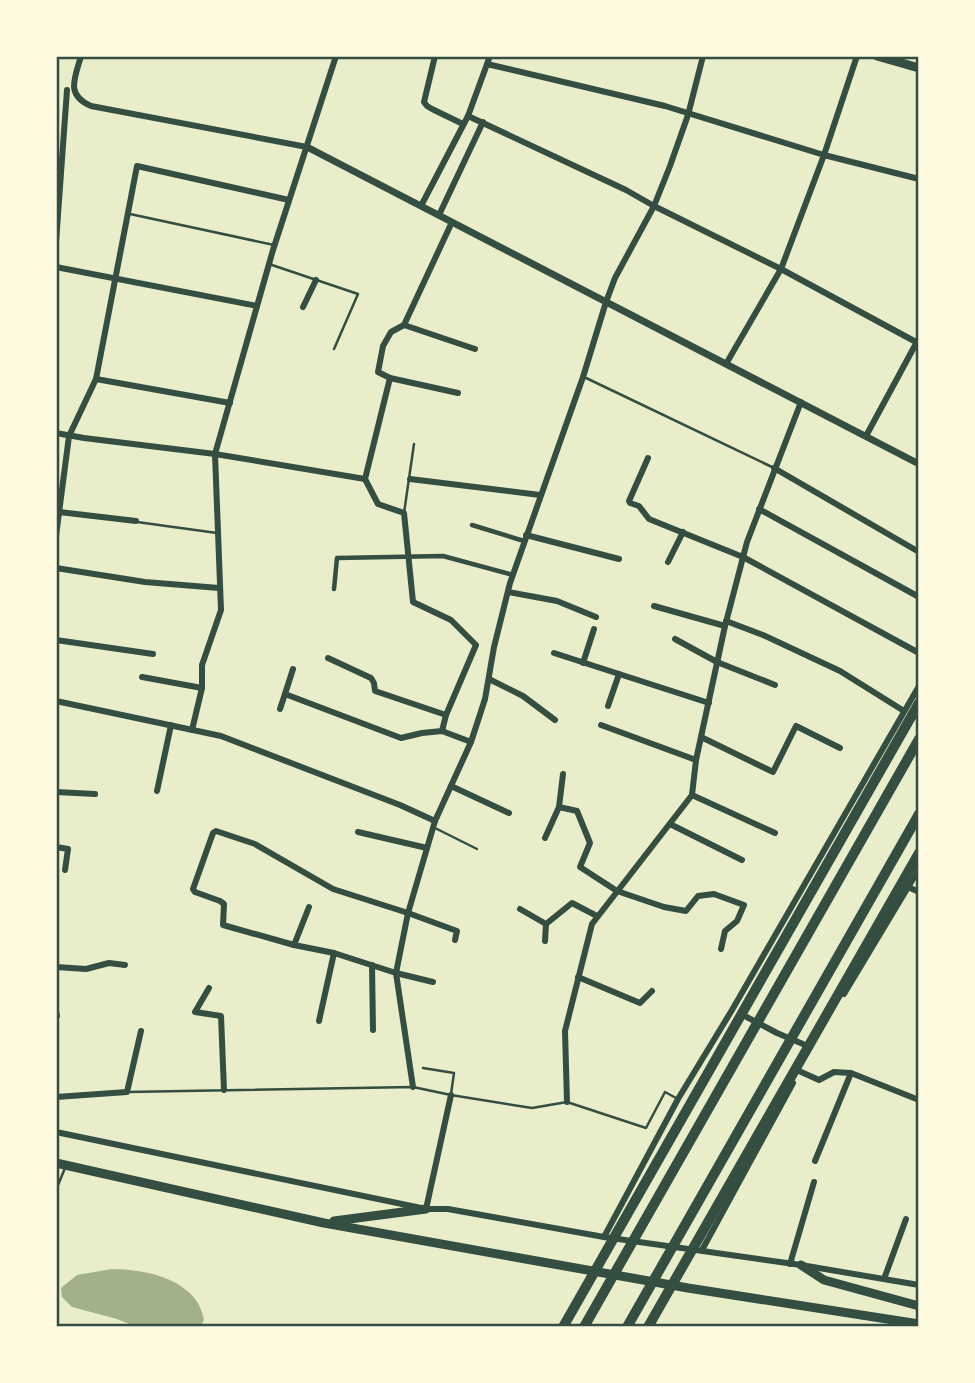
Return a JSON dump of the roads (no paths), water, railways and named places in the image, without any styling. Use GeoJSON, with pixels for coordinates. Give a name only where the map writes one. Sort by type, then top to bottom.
{"type":"FeatureCollection","features":[{"type":"Feature","properties":{"kind":"highway"},"geometry":{"type":"LineString","coordinates":[[563,1327],[919,703]]}},
{"type":"Feature","properties":{"kind":"highway"},"geometry":{"type":"LineString","coordinates":[[584,1327],[919,739]]}},
{"type":"Feature","properties":{"kind":"highway"},"geometry":{"type":"LineString","coordinates":[[627,1327],[919,814]]}},
{"type":"Feature","properties":{"kind":"highway"},"geometry":{"type":"LineString","coordinates":[[648,1327],[919,853]]}},
{"type":"Feature","properties":{"kind":"main road"},"geometry":{"type":"LineString","coordinates":[[877,56],[919,68]]}},
{"type":"Feature","properties":{"kind":"main road"},"geometry":{"type":"LineString","coordinates":[[61,1164],[324,1223],[688,1288],[919,1324]]}},
{"type":"Feature","properties":{"kind":"main road"},"geometry":{"type":"LineString","coordinates":[[324,1223],[426,1209]]}},
{"type":"Feature","properties":{"kind":"main road"},"geometry":{"type":"LineString","coordinates":[[801,1265],[824,1280],[919,1306]]}},
{"type":"Feature","properties":{"kind":"street"},"geometry":{"type":"LineString","coordinates":[[81,56],[74,80],[75,95],[82,102],[307,147],[919,464]]}},
{"type":"Feature","properties":{"kind":"street"},"geometry":{"type":"LineString","coordinates":[[192,730],[202,688],[202,665],[221,610],[215,454],[274,245],[336,56]]}},
{"type":"Feature","properties":{"kind":"street"},"geometry":{"type":"LineString","coordinates":[[435,56],[425,102],[432,109],[463,124]]}},
{"type":"Feature","properties":{"kind":"street"},"geometry":{"type":"LineString","coordinates":[[421,206],[468,116],[490,56]]}},
{"type":"Feature","properties":{"kind":"street"},"geometry":{"type":"LineString","coordinates":[[413,1087],[396,973],[408,913],[434,824],[471,742],[485,699],[494,647],[513,575],[583,377],[606,302],[615,278],[654,206],[670,166],[688,115],[703,56]]}},
{"type":"Feature","properties":{"kind":"street"},"geometry":{"type":"LineString","coordinates":[[726,364],[782,269],[857,56]]}},
{"type":"Feature","properties":{"kind":"street"},"geometry":{"type":"LineString","coordinates":[[487,64],[665,106],[824,155],[919,179]]}},
{"type":"Feature","properties":{"kind":"street"},"geometry":{"type":"LineString","coordinates":[[56,242],[67,89]]}},
{"type":"Feature","properties":{"kind":"street"},"geometry":{"type":"LineString","coordinates":[[468,116],[626,190],[918,340],[866,436]]}},
{"type":"Feature","properties":{"kind":"street"},"geometry":{"type":"LineString","coordinates":[[439,215],[483,122]]}},
{"type":"Feature","properties":{"kind":"street"},"geometry":{"type":"LineString","coordinates":[[56,536],[69,436],[96,379],[137,166],[289,200]]}},
{"type":"Feature","properties":{"kind":"street"},"geometry":{"type":"LineString","coordinates":[[452,222],[404,325],[391,332],[383,346],[378,372],[390,378],[458,393]]}},
{"type":"Feature","properties":{"kind":"street"},"geometry":{"type":"LineString","coordinates":[[56,267],[257,306]]}},
{"type":"Feature","properties":{"kind":"street"},"geometry":{"type":"LineString","coordinates":[[303,307],[316,280]]}},
{"type":"Feature","properties":{"kind":"street"},"geometry":{"type":"LineString","coordinates":[[404,325],[475,349]]}},
{"type":"Feature","properties":{"kind":"street"},"geometry":{"type":"LineString","coordinates":[[390,378],[365,479],[378,504],[404,513],[413,602],[451,620],[476,645],[446,715],[442,732]]}},
{"type":"Feature","properties":{"kind":"street"},"geometry":{"type":"LineString","coordinates":[[96,379],[230,403]]}},
{"type":"Feature","properties":{"kind":"street"},"geometry":{"type":"LineString","coordinates":[[567,1102],[565,1031],[592,924],[692,795],[696,760],[725,623],[743,557],[774,468],[801,402]]}},
{"type":"Feature","properties":{"kind":"street"},"geometry":{"type":"LineString","coordinates":[[56,433],[215,454],[365,479]]}},
{"type":"Feature","properties":{"kind":"street"},"geometry":{"type":"LineString","coordinates":[[648,458],[629,501],[639,506],[649,519],[743,557],[919,653]]}},
{"type":"Feature","properties":{"kind":"street"},"geometry":{"type":"LineString","coordinates":[[774,468],[919,552]]}},
{"type":"Feature","properties":{"kind":"street"},"geometry":{"type":"LineString","coordinates":[[410,479],[540,495]]}},
{"type":"Feature","properties":{"kind":"street"},"geometry":{"type":"LineString","coordinates":[[759,509],[919,597]]}},
{"type":"Feature","properties":{"kind":"street"},"geometry":{"type":"LineString","coordinates":[[59,512],[136,522]]}},
{"type":"Feature","properties":{"kind":"street"},"geometry":{"type":"LineString","coordinates":[[472,526],[619,559]]}},
{"type":"Feature","properties":{"kind":"street"},"geometry":{"type":"LineString","coordinates":[[668,562],[682,532]]}},
{"type":"Feature","properties":{"kind":"street"},"geometry":{"type":"LineString","coordinates":[[334,589],[337,558],[443,556],[513,575]]}},
{"type":"Feature","properties":{"kind":"street"},"geometry":{"type":"LineString","coordinates":[[56,568],[145,582],[219,587]]}},
{"type":"Feature","properties":{"kind":"street"},"geometry":{"type":"LineString","coordinates":[[508,592],[557,601],[596,618]]}},
{"type":"Feature","properties":{"kind":"street"},"geometry":{"type":"LineString","coordinates":[[654,606],[763,635],[840,671],[904,711]]}},
{"type":"Feature","properties":{"kind":"street"},"geometry":{"type":"LineString","coordinates":[[583,663],[594,629]]}},
{"type":"Feature","properties":{"kind":"street"},"geometry":{"type":"LineString","coordinates":[[676,639],[717,662],[775,685]]}},
{"type":"Feature","properties":{"kind":"street"},"geometry":{"type":"LineString","coordinates":[[56,640],[153,654]]}},
{"type":"Feature","properties":{"kind":"street"},"geometry":{"type":"LineString","coordinates":[[554,653],[709,703]]}},
{"type":"Feature","properties":{"kind":"street"},"geometry":{"type":"LineString","coordinates":[[328,659],[371,678],[375,691],[446,715]]}},
{"type":"Feature","properties":{"kind":"street"},"geometry":{"type":"LineString","coordinates":[[280,709],[293,669]]}},
{"type":"Feature","properties":{"kind":"street"},"geometry":{"type":"LineString","coordinates":[[608,706],[618,674]]}},
{"type":"Feature","properties":{"kind":"street"},"geometry":{"type":"LineString","coordinates":[[142,677],[202,688]]}},
{"type":"Feature","properties":{"kind":"street"},"geometry":{"type":"LineString","coordinates":[[489,678],[523,696],[555,720]]}},
{"type":"Feature","properties":{"kind":"street"},"geometry":{"type":"LineString","coordinates":[[604,1237],[678,1100],[919,686]]}},
{"type":"Feature","properties":{"kind":"street"},"geometry":{"type":"LineString","coordinates":[[285,694],[401,738],[442,732],[471,742]]}},
{"type":"Feature","properties":{"kind":"street"},"geometry":{"type":"LineString","coordinates":[[56,702],[221,736],[400,804],[434,824]]}},
{"type":"Feature","properties":{"kind":"street"},"geometry":{"type":"LineString","coordinates":[[156,791],[171,725]]}},
{"type":"Feature","properties":{"kind":"street"},"geometry":{"type":"LineString","coordinates":[[601,725],[696,760]]}},
{"type":"Feature","properties":{"kind":"street"},"geometry":{"type":"LineString","coordinates":[[701,737],[773,772],[796,726],[840,748]]}},
{"type":"Feature","properties":{"kind":"street"},"geometry":{"type":"LineString","coordinates":[[545,838],[559,807],[563,774]]}},
{"type":"Feature","properties":{"kind":"street"},"geometry":{"type":"LineString","coordinates":[[451,786],[509,813]]}},
{"type":"Feature","properties":{"kind":"street"},"geometry":{"type":"LineString","coordinates":[[56,792],[95,794]]}},
{"type":"Feature","properties":{"kind":"street"},"geometry":{"type":"LineString","coordinates":[[692,795],[775,833]]}},
{"type":"Feature","properties":{"kind":"street"},"geometry":{"type":"LineString","coordinates":[[559,807],[576,811],[590,843],[580,867],[617,891],[664,907],[686,911],[698,896],[714,894],[744,905],[737,921],[725,931],[721,949]]}},
{"type":"Feature","properties":{"kind":"street"},"geometry":{"type":"LineString","coordinates":[[670,824],[742,860]]}},
{"type":"Feature","properties":{"kind":"street"},"geometry":{"type":"LineString","coordinates":[[433,982],[334,953],[222,925],[224,904],[195,892],[193,886],[212,835],[216,831],[255,844],[332,889],[457,931],[455,940]]}},
{"type":"Feature","properties":{"kind":"street"},"geometry":{"type":"LineString","coordinates":[[358,832],[427,848]]}},
{"type":"Feature","properties":{"kind":"street"},"geometry":{"type":"LineString","coordinates":[[56,847],[68,849],[65,870]]}},
{"type":"Feature","properties":{"kind":"street"},"geometry":{"type":"LineString","coordinates":[[702,1250],[812,1048],[919,869]]}},
{"type":"Feature","properties":{"kind":"street"},"geometry":{"type":"LineString","coordinates":[[908,887],[919,892]]}},
{"type":"Feature","properties":{"kind":"street"},"geometry":{"type":"LineString","coordinates":[[545,941],[546,924],[572,903],[597,916]]}},
{"type":"Feature","properties":{"kind":"street"},"geometry":{"type":"LineString","coordinates":[[294,945],[309,907]]}},
{"type":"Feature","properties":{"kind":"street"},"geometry":{"type":"LineString","coordinates":[[520,909],[546,924]]}},
{"type":"Feature","properties":{"kind":"street"},"geometry":{"type":"LineString","coordinates":[[319,1021],[334,953]]}},
{"type":"Feature","properties":{"kind":"street"},"geometry":{"type":"LineString","coordinates":[[56,968],[86,969],[109,963],[125,965]]}},
{"type":"Feature","properties":{"kind":"street"},"geometry":{"type":"LineString","coordinates":[[372,965],[373,1030]]}},
{"type":"Feature","properties":{"kind":"street"},"geometry":{"type":"LineString","coordinates":[[579,977],[640,1003],[652,991]]}},
{"type":"Feature","properties":{"kind":"street"},"geometry":{"type":"LineString","coordinates":[[209,988],[195,1012],[221,1016],[224,1090]]}},
{"type":"Feature","properties":{"kind":"street"},"geometry":{"type":"LineString","coordinates":[[732,1010],[812,1048]]}},
{"type":"Feature","properties":{"kind":"street"},"geometry":{"type":"LineString","coordinates":[[56,1097],[127,1093],[141,1031]]}},
{"type":"Feature","properties":{"kind":"street"},"geometry":{"type":"LineString","coordinates":[[799,1071],[819,1080],[834,1072],[851,1073],[919,1100]]}},
{"type":"Feature","properties":{"kind":"street"},"geometry":{"type":"LineString","coordinates":[[815,1161],[851,1073]]}},
{"type":"Feature","properties":{"kind":"street"},"geometry":{"type":"LineString","coordinates":[[426,1209],[451,1095]]}},
{"type":"Feature","properties":{"kind":"street"},"geometry":{"type":"LineString","coordinates":[[56,1132],[426,1209],[448,1209],[604,1237],[919,1285]]}},
{"type":"Feature","properties":{"kind":"street"},"geometry":{"type":"LineString","coordinates":[[790,1264],[814,1182]]}},
{"type":"Feature","properties":{"kind":"street"},"geometry":{"type":"LineString","coordinates":[[884,1279],[906,1219]]}},
{"type":"Feature","properties":{"kind":"lane"},"geometry":{"type":"LineString","coordinates":[[127,214],[274,245]]}},
{"type":"Feature","properties":{"kind":"lane"},"geometry":{"type":"LineString","coordinates":[[269,264],[358,294],[334,349]]}},
{"type":"Feature","properties":{"kind":"lane"},"geometry":{"type":"LineString","coordinates":[[583,377],[774,468]]}},
{"type":"Feature","properties":{"kind":"lane"},"geometry":{"type":"LineString","coordinates":[[404,513],[414,444]]}},
{"type":"Feature","properties":{"kind":"lane"},"geometry":{"type":"LineString","coordinates":[[136,522],[217,533]]}},
{"type":"Feature","properties":{"kind":"lane"},"geometry":{"type":"LineString","coordinates":[[434,824],[477,849]]}},
{"type":"Feature","properties":{"kind":"lane"},"geometry":{"type":"LineString","coordinates":[[423,1068],[454,1073],[451,1095]]}},
{"type":"Feature","properties":{"kind":"lane"},"geometry":{"type":"LineString","coordinates":[[127,1093],[413,1087],[532,1108],[567,1102],[646,1128],[665,1092],[678,1100]]}},
{"type":"Feature","properties":{"kind":"lane"},"geometry":{"type":"LineString","coordinates":[[56,1190],[61,1164]]}}]}
